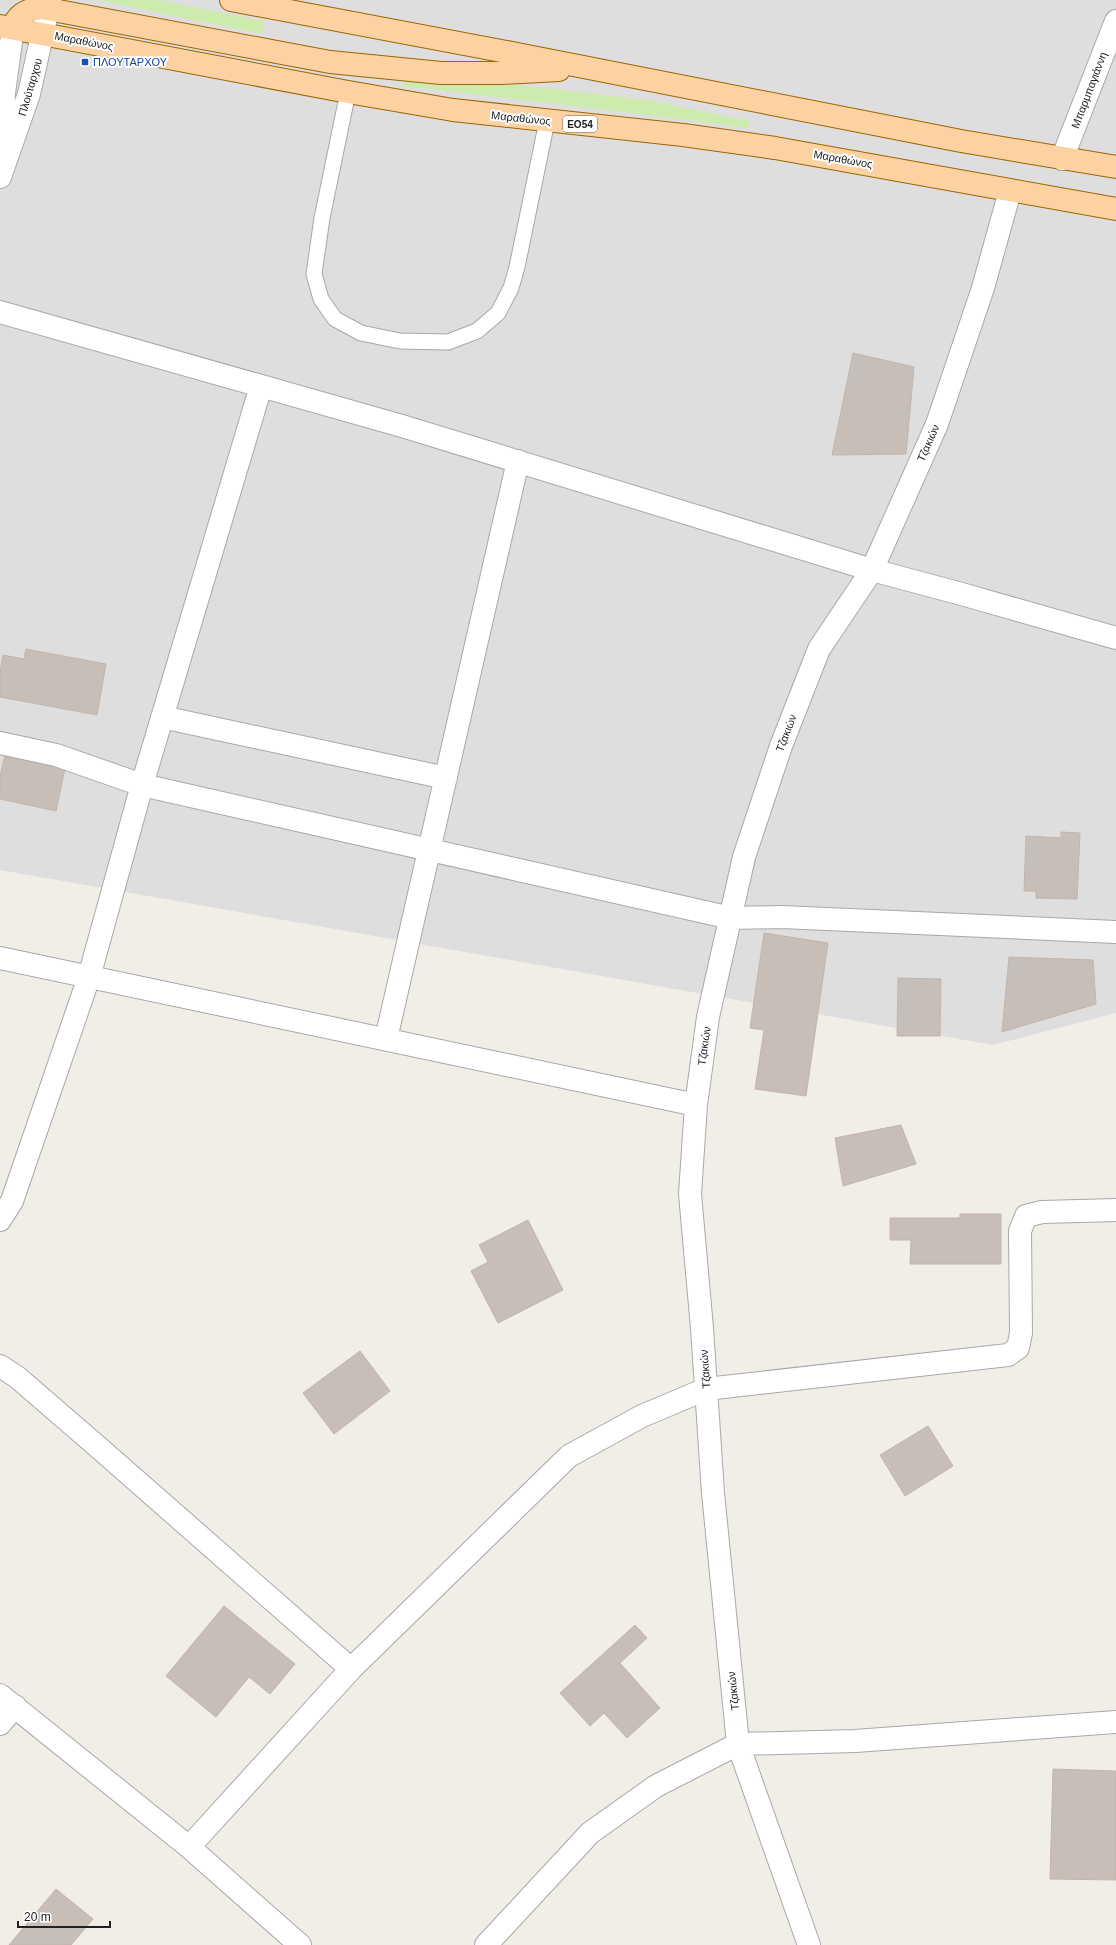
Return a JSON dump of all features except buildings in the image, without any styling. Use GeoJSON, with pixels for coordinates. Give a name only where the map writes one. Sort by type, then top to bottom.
{"type":"FeatureCollection","features":[{"type":"Feature","properties":{"kind":"main road"},"geometry":{"type":"LineString","coordinates":[[231,0],[961,141],[1116,167]]}},
{"type":"Feature","properties":{"kind":"main road"},"geometry":{"type":"LineString","coordinates":[[6,27],[25,12],[50,4],[255,48],[346,64],[425,71],[501,74],[584,67]]}},
{"type":"Feature","properties":{"kind":"main road","name":"Μαραθώνος"},"geometry":{"type":"LineString","coordinates":[[6,27],[44,33],[348,92],[460,111],[683,135],[776,148],[1116,209]]}},
{"type":"Feature","properties":{"kind":"street","name":"Πλούταρχου"},"geometry":{"type":"LineString","coordinates":[[0,174],[30,94],[50,4]]}},
{"type":"Feature","properties":{"kind":"street","name":"Μπαρμπαγιάννη"},"geometry":{"type":"LineString","coordinates":[[1062,159],[1116,21]]}},
{"type":"Feature","properties":{"kind":"street","name":"Πλούταρχου"},"geometry":{"type":"LineString","coordinates":[[0,174],[6,27]]}},
{"type":"Feature","properties":{"kind":"street","name":"Τζακιών"},"geometry":{"type":"LineString","coordinates":[[809,1945],[738,1744],[713,1493],[690,1194],[696,1105],[708,1017],[744,858],[781,746],[819,649],[872,570],[937,424],[982,288],[1010,190]]}},
{"type":"Feature","properties":{"kind":"street"},"geometry":{"type":"LineString","coordinates":[[0,312],[402,426],[872,570],[958,592],[1116,638]]}},
{"type":"Feature","properties":{"kind":"street"},"geometry":{"type":"LineString","coordinates":[[0,1220],[12,1201],[88,977],[142,785],[261,386]]}},
{"type":"Feature","properties":{"kind":"street"},"geometry":{"type":"LineString","coordinates":[[386,1039],[518,461]]}},
{"type":"Feature","properties":{"kind":"street"},"geometry":{"type":"LineString","coordinates":[[162,717],[446,778]]}},
{"type":"Feature","properties":{"kind":"street"},"geometry":{"type":"LineString","coordinates":[[0,743],[56,755],[142,785],[731,918],[782,917],[1116,932]]}},
{"type":"Feature","properties":{"kind":"street"},"geometry":{"type":"LineString","coordinates":[[0,958],[696,1105]]}},
{"type":"Feature","properties":{"kind":"street"},"geometry":{"type":"LineString","coordinates":[[188,1847],[351,1669],[569,1456],[642,1416],[706,1389],[1008,1355],[1018,1348],[1021,1333],[1020,1231],[1026,1216],[1042,1212],[1116,1210]]}},
{"type":"Feature","properties":{"kind":"street"},"geometry":{"type":"LineString","coordinates":[[0,1366],[17,1377],[351,1669]]}},
{"type":"Feature","properties":{"kind":"street"},"geometry":{"type":"LineString","coordinates":[[0,1724],[8,1701],[188,1847],[300,1945]]}},
{"type":"Feature","properties":{"kind":"street"},"geometry":{"type":"LineString","coordinates":[[486,1945],[590,1833],[656,1786],[738,1744],[855,1741],[1116,1722]]}},
{"type":"Feature","properties":{"kind":"lane"},"geometry":{"type":"LineString","coordinates":[[348,92],[322,218],[314,274],[321,299],[335,319],[361,332],[400,341],[448,342],[477,331],[498,313],[512,288],[547,121]]}},
{"type":"Feature","properties":{"kind":"shaded area"},"geometry":{"type":"Polygon","coordinates":[[[0,0],[1116,0],[1116,1013],[993,1045],[0,870],[0,0]]]}},
{"type":"Feature","properties":{"kind":"green space"},"geometry":{"type":"Polygon","coordinates":[[[98,0],[158,0],[264,21],[262,34],[98,0]]]}},
{"type":"Feature","properties":{"kind":"green space"},"geometry":{"type":"Polygon","coordinates":[[[404,78],[538,87],[647,100],[750,121],[748,128],[403,86],[404,78]]]}},
{"type":"Feature","properties":{"kind":"place","name":"ΠΛΟΥΤΑΡΧΟΥ"},"geometry":{"type":"Point","coordinates":[85,62]}}]}
